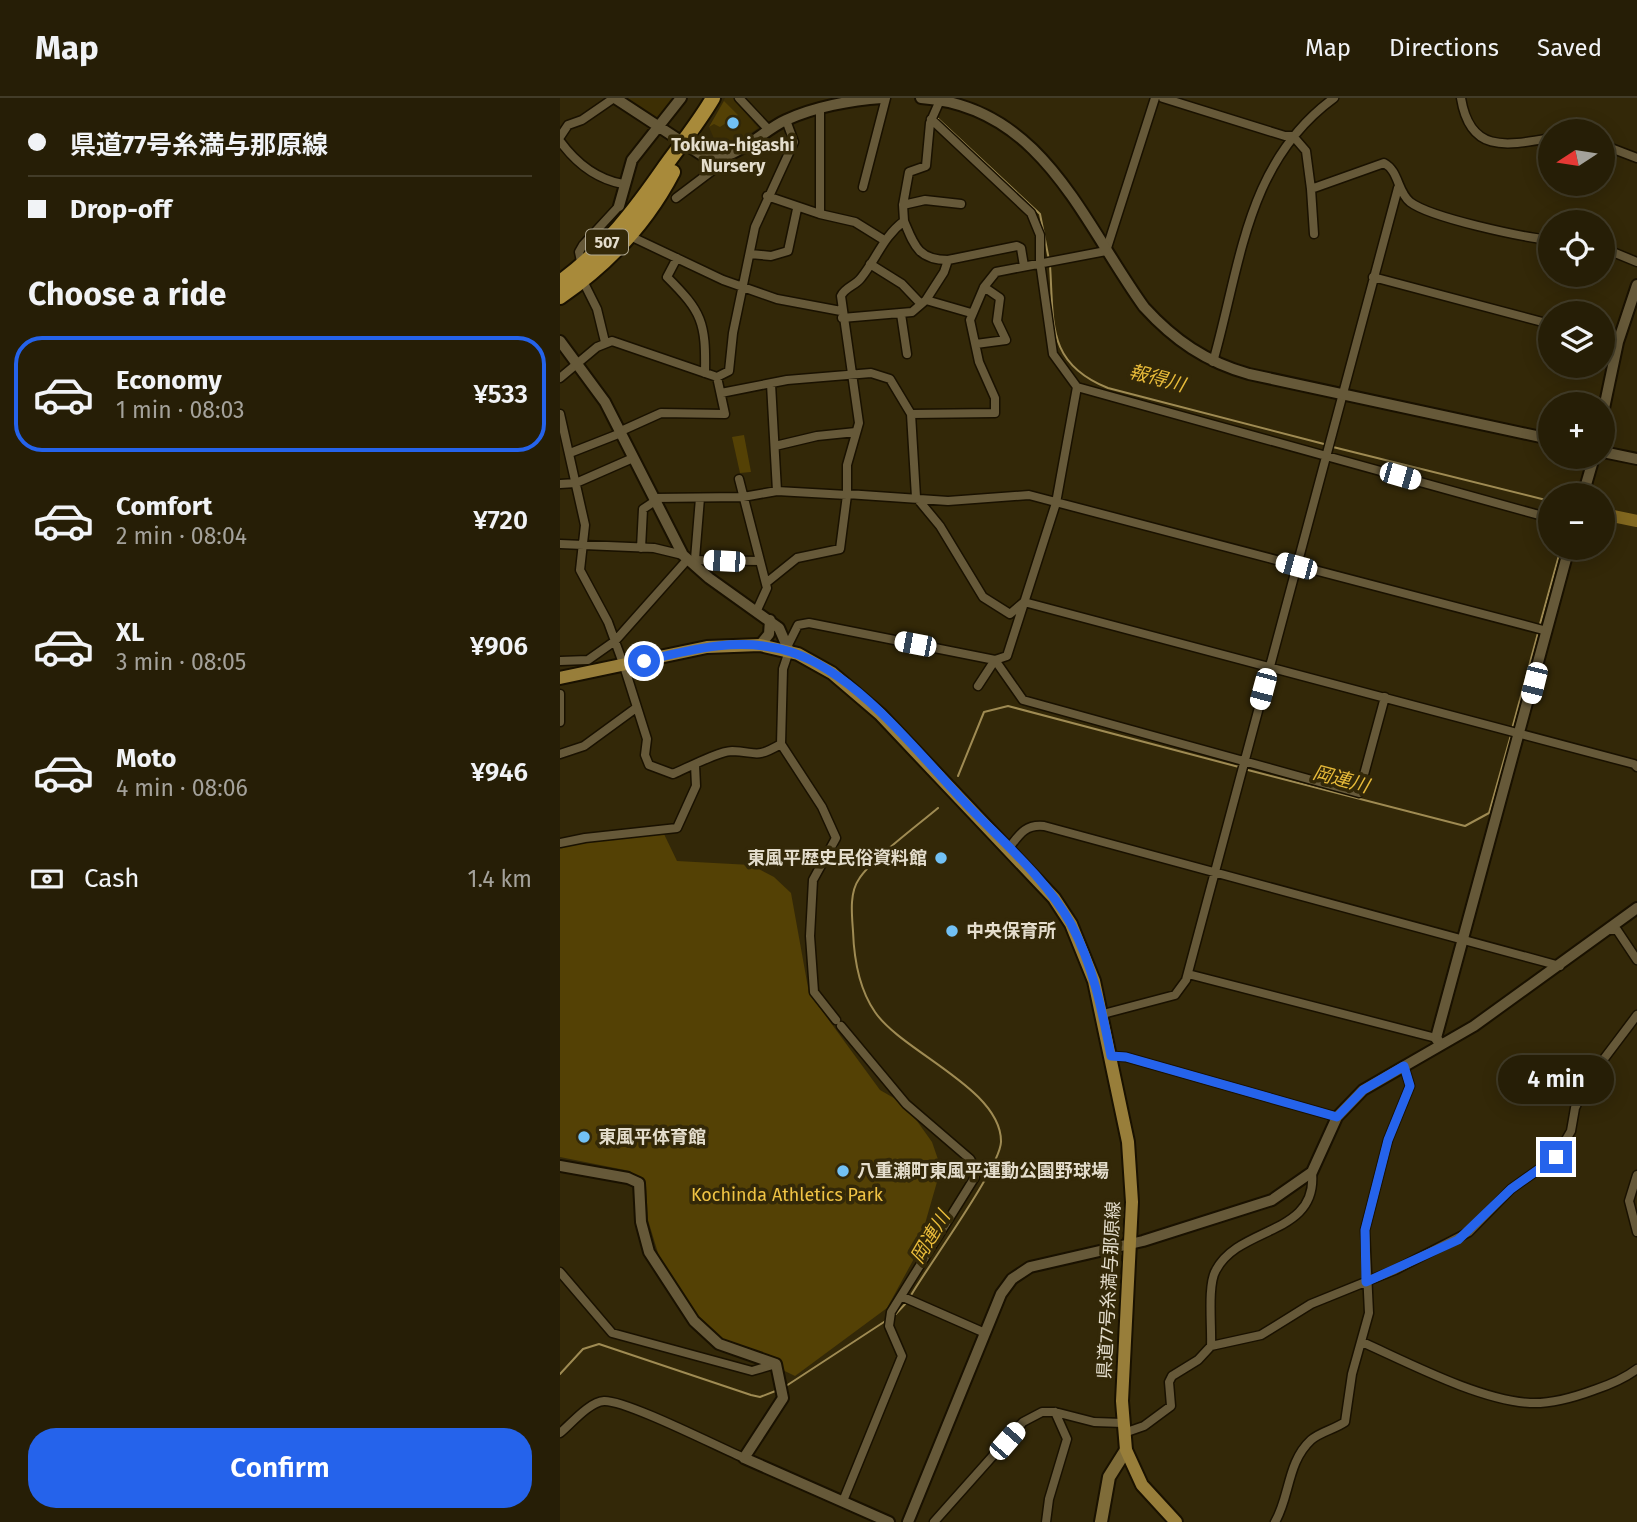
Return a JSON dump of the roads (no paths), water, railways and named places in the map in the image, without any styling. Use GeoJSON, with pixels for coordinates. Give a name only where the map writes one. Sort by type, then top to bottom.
{"type":"FeatureCollection","features":[{"type":"Feature","properties":{"kind":"highway","name":"507"},"geometry":{"type":"LineString","coordinates":[[560,297],[632,215],[685,144],[713,98]]}},
{"type":"Feature","properties":{"kind":"highway","name":"507"},"geometry":{"type":"LineString","coordinates":[[560,282],[582,273],[630,236],[663,190],[685,144]]}},
{"type":"Feature","properties":{"kind":"main road","name":"県道77号糸満与那原線"},"geometry":{"type":"LineString","coordinates":[[560,678],[707,647],[760,645],[788,648],[832,673],[857,692],[1054,898],[1071,923],[1094,981],[1128,1142],[1130,1244],[1123,1428],[1126,1450],[1142,1485],[1176,1522]]}},
{"type":"Feature","properties":{"kind":"main road"},"geometry":{"type":"LineString","coordinates":[[1101,1522],[1109,1477],[1126,1450]]}},
{"type":"Feature","properties":{"kind":"street"},"geometry":{"type":"LineString","coordinates":[[623,184],[597,176],[581,164],[560,139],[568,124],[582,120],[615,98],[702,155],[715,158],[738,151],[786,120],[820,109],[884,98],[863,187]]}},
{"type":"Feature","properties":{"kind":"street"},"geometry":{"type":"LineString","coordinates":[[605,342],[597,309],[582,273],[579,252],[619,206],[623,184],[632,160],[681,98]]}},
{"type":"Feature","properties":{"kind":"street"},"geometry":{"type":"LineString","coordinates":[[739,98],[769,130]]}},
{"type":"Feature","properties":{"kind":"street"},"geometry":{"type":"LineString","coordinates":[[921,98],[940,99],[981,111],[1027,140],[1053,169],[1144,307],[1162,326],[1213,362],[1249,374],[1538,436]]}},
{"type":"Feature","properties":{"kind":"street"},"geometry":{"type":"LineString","coordinates":[[1106,251],[1156,98]]}},
{"type":"Feature","properties":{"kind":"street"},"geometry":{"type":"LineString","coordinates":[[1163,98],[1284,136],[1293,136],[1306,151],[1314,233]]}},
{"type":"Feature","properties":{"kind":"street"},"geometry":{"type":"LineString","coordinates":[[1213,362],[1260,188],[1307,118],[1334,98]]}},
{"type":"Feature","properties":{"kind":"street"},"geometry":{"type":"LineString","coordinates":[[1461,98],[1469,127],[1479,138],[1505,144],[1538,140]]}},
{"type":"Feature","properties":{"kind":"street"},"geometry":{"type":"LineString","coordinates":[[940,99],[931,118],[926,166],[909,172],[903,205],[904,221],[914,248],[922,255],[948,260],[1017,246],[1021,247],[1024,266]]}},
{"type":"Feature","properties":{"kind":"street"},"geometry":{"type":"LineString","coordinates":[[820,109],[820,215]]}},
{"type":"Feature","properties":{"kind":"street"},"geometry":{"type":"LineString","coordinates":[[931,118],[1031,213],[1040,235],[1040,262],[1053,354],[1077,387],[1326,452],[1538,514]]}},
{"type":"Feature","properties":{"kind":"street"},"geometry":{"type":"LineString","coordinates":[[560,378],[605,342],[612,341],[717,377],[729,372],[734,322],[744,288],[755,227],[794,142],[786,120]]}},
{"type":"Feature","properties":{"kind":"street"},"geometry":{"type":"LineString","coordinates":[[1615,150],[1637,158]]}},
{"type":"Feature","properties":{"kind":"street"},"geometry":{"type":"LineString","coordinates":[[676,198],[713,170],[715,158]]}},
{"type":"Feature","properties":{"kind":"street"},"geometry":{"type":"LineString","coordinates":[[1102,1014],[1175,995],[1188,974],[1398,188],[1394,172],[1384,163],[1311,189]]}},
{"type":"Feature","properties":{"kind":"street"},"geometry":{"type":"LineString","coordinates":[[1398,188],[1419,207],[1519,236],[1538,238]]}},
{"type":"Feature","properties":{"kind":"street"},"geometry":{"type":"LineString","coordinates":[[767,196],[797,209],[855,222],[884,240]]}},
{"type":"Feature","properties":{"kind":"street"},"geometry":{"type":"LineString","coordinates":[[903,205],[925,200],[961,204]]}},
{"type":"Feature","properties":{"kind":"street"},"geometry":{"type":"LineString","coordinates":[[750,254],[772,256],[788,251],[797,209]]}},
{"type":"Feature","properties":{"kind":"street"},"geometry":{"type":"LineString","coordinates":[[904,221],[884,240],[859,281],[843,291],[841,315],[859,423],[847,465],[847,494],[948,500],[1029,495],[1547,631]]}},
{"type":"Feature","properties":{"kind":"street"},"geometry":{"type":"LineString","coordinates":[[630,236],[744,288],[841,315],[912,312],[924,302],[944,272],[948,260]]}},
{"type":"Feature","properties":{"kind":"street"},"geometry":{"type":"LineString","coordinates":[[911,414],[995,413],[995,398],[979,362],[971,313],[984,287],[996,272],[1106,251]]}},
{"type":"Feature","properties":{"kind":"street"},"geometry":{"type":"LineString","coordinates":[[1615,253],[1637,262]]}},
{"type":"Feature","properties":{"kind":"street"},"geometry":{"type":"LineString","coordinates":[[677,258],[667,276],[700,314],[704,330],[705,373]]}},
{"type":"Feature","properties":{"kind":"street"},"geometry":{"type":"LineString","coordinates":[[870,264],[924,302],[971,313]]}},
{"type":"Feature","properties":{"kind":"street"},"geometry":{"type":"LineString","coordinates":[[1373,277],[1538,321]]}},
{"type":"Feature","properties":{"kind":"street"},"geometry":{"type":"LineString","coordinates":[[1607,392],[1618,342],[1637,285]]}},
{"type":"Feature","properties":{"kind":"street"},"geometry":{"type":"LineString","coordinates":[[976,344],[1006,340],[997,321],[1000,298],[984,287]]}},
{"type":"Feature","properties":{"kind":"street"},"geometry":{"type":"LineString","coordinates":[[901,314],[907,354]]}},
{"type":"Feature","properties":{"kind":"street"},"geometry":{"type":"LineString","coordinates":[[560,341],[605,402],[688,558],[770,620],[783,633],[788,648]]}},
{"type":"Feature","properties":{"kind":"street"},"geometry":{"type":"LineString","coordinates":[[721,393],[771,384],[871,373],[890,379],[911,414],[916,497],[940,526],[983,597],[1010,614],[1024,602]]}},
{"type":"Feature","properties":{"kind":"street"},"geometry":{"type":"LineString","coordinates":[[570,453],[598,445],[662,413],[725,414],[717,377]]}},
{"type":"Feature","properties":{"kind":"street"},"geometry":{"type":"LineString","coordinates":[[771,384],[777,491]]}},
{"type":"Feature","properties":{"kind":"street"},"geometry":{"type":"LineString","coordinates":[[843,1501],[902,1356],[889,1319],[975,1177],[975,1168],[970,1159],[906,1104],[814,992],[810,936],[813,880],[836,838],[822,807],[781,744],[783,669],[798,625],[809,623],[996,660],[1007,656],[1056,503],[1077,387]]}},
{"type":"Feature","properties":{"kind":"street"},"geometry":{"type":"LineString","coordinates":[[560,414],[564,444],[570,453],[584,524],[580,570],[608,622],[624,666],[647,739],[645,755],[649,765],[673,774],[731,751],[747,755],[765,753],[781,744]]}},
{"type":"Feature","properties":{"kind":"street"},"geometry":{"type":"LineString","coordinates":[[775,446],[817,436],[856,432]]}},
{"type":"Feature","properties":{"kind":"street"},"geometry":{"type":"LineString","coordinates":[[1615,454],[1637,459]]}},
{"type":"Feature","properties":{"kind":"street"},"geometry":{"type":"LineString","coordinates":[[560,484],[576,483],[634,458]]}},
{"type":"Feature","properties":{"kind":"street"},"geometry":{"type":"LineString","coordinates":[[739,479],[766,583]]}},
{"type":"Feature","properties":{"kind":"street"},"geometry":{"type":"LineString","coordinates":[[641,548],[643,509],[655,499],[743,497],[777,491],[848,495],[840,549],[797,558],[766,583],[757,610]]}},
{"type":"Feature","properties":{"kind":"street"},"geometry":{"type":"LineString","coordinates":[[560,661],[588,660],[615,641],[688,558],[700,498]]}},
{"type":"Feature","properties":{"kind":"street"},"geometry":{"type":"LineString","coordinates":[[560,544],[641,548],[688,558],[760,561]]}},
{"type":"Feature","properties":{"kind":"street"},"geometry":{"type":"LineString","coordinates":[[1439,1042],[1566,560]]}},
{"type":"Feature","properties":{"kind":"street"},"geometry":{"type":"LineString","coordinates":[[1024,602],[1269,664],[1520,735],[1621,760],[1637,767]]}},
{"type":"Feature","properties":{"kind":"street"},"geometry":{"type":"LineString","coordinates":[[760,645],[769,635],[770,620]]}},
{"type":"Feature","properties":{"kind":"street"},"geometry":{"type":"LineString","coordinates":[[978,686],[996,660]]}},
{"type":"Feature","properties":{"kind":"street"},"geometry":{"type":"LineString","coordinates":[[996,660],[1023,700],[1359,793],[1385,697]]}},
{"type":"Feature","properties":{"kind":"street"},"geometry":{"type":"LineString","coordinates":[[560,694],[560,722]]}},
{"type":"Feature","properties":{"kind":"street"},"geometry":{"type":"LineString","coordinates":[[560,754],[584,746],[636,708]]}},
{"type":"Feature","properties":{"kind":"street"},"geometry":{"type":"LineString","coordinates":[[560,843],[677,828],[696,786],[695,765]]}},
{"type":"Feature","properties":{"kind":"street"},"geometry":{"type":"LineString","coordinates":[[1009,848],[1023,830],[1033,825],[1560,966]]}},
{"type":"Feature","properties":{"kind":"street"},"geometry":{"type":"LineString","coordinates":[[1211,1346],[1214,1272],[1233,1248],[1287,1225],[1296,1217],[1309,1193],[1312,1172],[1337,1117],[1363,1090],[1560,966],[1637,908]]}},
{"type":"Feature","properties":{"kind":"street"},"geometry":{"type":"LineString","coordinates":[[1605,930],[1617,930],[1637,960]]}},
{"type":"Feature","properties":{"kind":"street"},"geometry":{"type":"LineString","coordinates":[[1188,974],[1439,1042]]}},
{"type":"Feature","properties":{"kind":"street"},"geometry":{"type":"LineString","coordinates":[[934,1522],[1023,1422],[1042,1412],[1055,1412],[1123,1428],[1144,1426],[1171,1406],[1169,1382],[1172,1376],[1198,1360],[1211,1346],[1261,1335],[1311,1304],[1458,1240],[1511,1189],[1556,1157],[1571,1131],[1575,1108],[1588,1080],[1637,1015]]}},
{"type":"Feature","properties":{"kind":"street"},"geometry":{"type":"LineString","coordinates":[[1111,1056],[1126,1057],[1337,1117]]}},
{"type":"Feature","properties":{"kind":"street"},"geometry":{"type":"LineString","coordinates":[[1275,1522],[1295,1464],[1304,1448],[1312,1438],[1345,1422],[1352,1374],[1369,1313],[1365,1230],[1388,1140],[1410,1086],[1404,1066]]}},
{"type":"Feature","properties":{"kind":"street"},"geometry":{"type":"LineString","coordinates":[[560,1166],[628,1178],[639,1183],[641,1223],[649,1252],[694,1321],[719,1344],[776,1364]]}},
{"type":"Feature","properties":{"kind":"street"},"geometry":{"type":"LineString","coordinates":[[908,1522],[1001,1294],[1012,1279],[1031,1267],[1130,1244],[1272,1200],[1312,1172]]}},
{"type":"Feature","properties":{"kind":"street"},"geometry":{"type":"LineString","coordinates":[[1637,1175],[1629,1201],[1637,1232]]}},
{"type":"Feature","properties":{"kind":"street"},"geometry":{"type":"LineString","coordinates":[[560,1272],[612,1333],[752,1371],[776,1364]]}},
{"type":"Feature","properties":{"kind":"street"},"geometry":{"type":"LineString","coordinates":[[902,1297],[985,1334]]}},
{"type":"Feature","properties":{"kind":"street"},"geometry":{"type":"LineString","coordinates":[[1362,1342],[1432,1373],[1520,1402],[1542,1402],[1584,1394],[1628,1376],[1637,1369]]}},
{"type":"Feature","properties":{"kind":"street"},"geometry":{"type":"LineString","coordinates":[[744,1458],[783,1398],[776,1364]]}},
{"type":"Feature","properties":{"kind":"street"},"geometry":{"type":"LineString","coordinates":[[560,1433],[596,1404],[605,1401],[634,1409],[889,1522]]}},
{"type":"Feature","properties":{"kind":"street"},"geometry":{"type":"LineString","coordinates":[[1046,1522],[1049,1499],[1067,1439],[1055,1412]]}},
{"type":"Feature","properties":{"kind":"waterway","name":"報得川"},"geometry":{"type":"LineString","coordinates":[[935,116],[1040,214],[1049,260]]}},
{"type":"Feature","properties":{"kind":"waterway","name":"報得川"},"geometry":{"type":"LineString","coordinates":[[1050,265],[1057,339],[1073,366],[1088,378],[1108,388],[1324,444]]}},
{"type":"Feature","properties":{"kind":"waterway","name":"報得川"},"geometry":{"type":"LineString","coordinates":[[1333,447],[1538,498]]}},
{"type":"Feature","properties":{"kind":"waterway","name":"報得川"},"geometry":{"type":"LineString","coordinates":[[1615,516],[1637,521]]}},
{"type":"Feature","properties":{"kind":"waterway","name":"岡連川"},"geometry":{"type":"LineString","coordinates":[[1540,624],[1558,560]]}},
{"type":"Feature","properties":{"kind":"waterway","name":"岡連川"},"geometry":{"type":"LineString","coordinates":[[1512,729],[1538,633]]}},
{"type":"Feature","properties":{"kind":"waterway","name":"岡連川"},"geometry":{"type":"LineString","coordinates":[[958,776],[984,712],[1008,706],[1239,767]]}},
{"type":"Feature","properties":{"kind":"waterway","name":"岡連川"},"geometry":{"type":"LineString","coordinates":[[1244,769],[1465,826],[1489,813],[1511,735]]}},
{"type":"Feature","properties":{"kind":"waterway","name":"岡連川"},"geometry":{"type":"LineString","coordinates":[[910,1297],[989,1173],[1001,1142],[997,1123],[986,1105],[969,1088],[888,1027],[875,1012],[861,984],[856,963],[852,898],[859,879],[874,862],[938,808]]}},
{"type":"Feature","properties":{"kind":"waterway","name":"岡連川"},"geometry":{"type":"LineString","coordinates":[[892,1318],[907,1302]]}},
{"type":"Feature","properties":{"kind":"waterway","name":"岡連川"},"geometry":{"type":"LineString","coordinates":[[786,1386],[887,1320]]}},
{"type":"Feature","properties":{"kind":"waterway","name":"岡連川"},"geometry":{"type":"LineString","coordinates":[[560,1374],[583,1349],[599,1344],[751,1395],[760,1397],[778,1390]]}},
{"type":"Feature","properties":{"kind":"place","name":"Tokiwa-higashi Nursery"},"geometry":{"type":"Point","coordinates":[733,123]}},
{"type":"Feature","properties":{"kind":"place","name":"東風平歴史民俗資料館"},"geometry":{"type":"Point","coordinates":[941,858]}},
{"type":"Feature","properties":{"kind":"place","name":"中央保育所"},"geometry":{"type":"Point","coordinates":[952,931]}},
{"type":"Feature","properties":{"kind":"place","name":"東風平体育館"},"geometry":{"type":"Point","coordinates":[584,1137]}},
{"type":"Feature","properties":{"kind":"place","name":"八重瀬町東風平運動公園野球場"},"geometry":{"type":"Point","coordinates":[843,1171]}},
{"type":"Feature","properties":{"kind":"park label","name":"Kochinda Athletics Park"},"geometry":{"type":"Point","coordinates":[787,1195]}}]}
